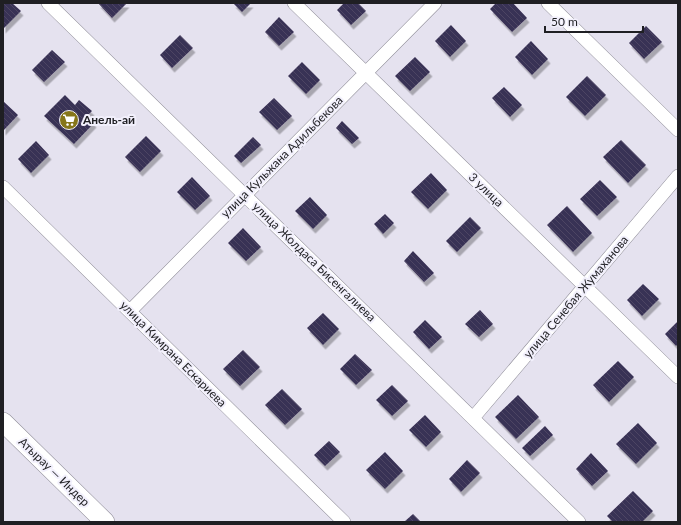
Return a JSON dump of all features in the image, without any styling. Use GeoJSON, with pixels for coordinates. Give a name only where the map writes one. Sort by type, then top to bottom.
{"type":"FeatureCollection","features":[{"type":"Feature","properties":{"kind":"main road","name":"Атырау — Индер"},"geometry":{"type":"LineString","coordinates":[[3,422],[105,522]]}},
{"type":"Feature","properties":{"kind":"street","name":"улица Жолдаса Бисенгалиева"},"geometry":{"type":"LineString","coordinates":[[48,3],[579,522]]}},
{"type":"Feature","properties":{"kind":"street","name":"3 улица"},"geometry":{"type":"LineString","coordinates":[[294,3],[678,377]]}},
{"type":"Feature","properties":{"kind":"street","name":"улица Кульжана Адильбекова"},"geometry":{"type":"LineString","coordinates":[[130,311],[435,3]]}},
{"type":"Feature","properties":{"kind":"street"},"geometry":{"type":"LineString","coordinates":[[548,3],[678,130]]}},
{"type":"Feature","properties":{"kind":"street","name":"улица Сенебая Жумаханова"},"geometry":{"type":"LineString","coordinates":[[473,418],[678,176]]}},
{"type":"Feature","properties":{"kind":"street","name":"улица Кимрана Ескариева"},"geometry":{"type":"LineString","coordinates":[[3,187],[344,522]]}},
{"type":"Feature","properties":{"kind":"building"},"geometry":{"type":"Polygon","coordinates":[[[3,3],[12,3],[21,11],[3,29],[3,3]]]}},
{"type":"Feature","properties":{"kind":"building"},"geometry":{"type":"Polygon","coordinates":[[[98,3],[127,3],[112,18],[98,3]]]}},
{"type":"Feature","properties":{"kind":"building"},"geometry":{"type":"Polygon","coordinates":[[[233,3],[251,3],[242,12],[233,3]]]}},
{"type":"Feature","properties":{"kind":"building"},"geometry":{"type":"Polygon","coordinates":[[[344,3],[358,3],[366,11],[351,25],[337,10],[344,3]]]}},
{"type":"Feature","properties":{"kind":"building"},"geometry":{"type":"Polygon","coordinates":[[[496,3],[513,3],[527,18],[512,32],[490,9],[496,3]]]}},
{"type":"Feature","properties":{"kind":"building"},"geometry":{"type":"Polygon","coordinates":[[[279,17],[294,32],[279,46],[265,32],[279,17]]]}},
{"type":"Feature","properties":{"kind":"building"},"geometry":{"type":"Polygon","coordinates":[[[451,25],[466,41],[450,57],[435,41],[451,25]]]}},
{"type":"Feature","properties":{"kind":"building"},"geometry":{"type":"Polygon","coordinates":[[[646,26],[662,42],[644,59],[629,43],[646,26]]]}},
{"type":"Feature","properties":{"kind":"building"},"geometry":{"type":"Polygon","coordinates":[[[180,35],[193,48],[172,68],[160,55],[180,35]]]}},
{"type":"Feature","properties":{"kind":"building"},"geometry":{"type":"Polygon","coordinates":[[[531,41],[548,59],[532,75],[515,57],[531,41]]]}},
{"type":"Feature","properties":{"kind":"building"},"geometry":{"type":"Polygon","coordinates":[[[52,50],[65,62],[44,82],[32,70],[52,50]]]}},
{"type":"Feature","properties":{"kind":"building"},"geometry":{"type":"Polygon","coordinates":[[[415,57],[430,72],[410,91],[395,76],[415,57]]]}},
{"type":"Feature","properties":{"kind":"building"},"geometry":{"type":"Polygon","coordinates":[[[302,62],[320,80],[306,94],[288,76],[302,62]]]}},
{"type":"Feature","properties":{"kind":"building"},"geometry":{"type":"Polygon","coordinates":[[[587,76],[606,95],[585,116],[566,97],[587,76]]]}},
{"type":"Feature","properties":{"kind":"building"},"geometry":{"type":"Polygon","coordinates":[[[504,87],[522,105],[510,117],[492,98],[504,87]]]}},
{"type":"Feature","properties":{"kind":"building","name":"Анель-ай"},"geometry":{"type":"Polygon","coordinates":[[[65,95],[75,105],[79,100],[92,111],[87,116],[94,123],[74,144],[44,116],[65,95]]]}},
{"type":"Feature","properties":{"kind":"building"},"geometry":{"type":"Polygon","coordinates":[[[274,98],[292,116],[277,130],[259,112],[274,98]]]}},
{"type":"Feature","properties":{"kind":"building"},"geometry":{"type":"Polygon","coordinates":[[[3,101],[18,115],[3,131],[3,101]]]}},
{"type":"Feature","properties":{"kind":"building"},"geometry":{"type":"Polygon","coordinates":[[[342,121],[359,138],[352,144],[336,128],[342,121]]]}},
{"type":"Feature","properties":{"kind":"building"},"geometry":{"type":"Polygon","coordinates":[[[146,136],[161,151],[140,172],[125,157],[146,136]]]}},
{"type":"Feature","properties":{"kind":"building"},"geometry":{"type":"Polygon","coordinates":[[[253,137],[261,145],[241,163],[234,156],[253,137]]]}},
{"type":"Feature","properties":{"kind":"building"},"geometry":{"type":"Polygon","coordinates":[[[621,140],[646,165],[628,183],[603,157],[621,140]]]}},
{"type":"Feature","properties":{"kind":"building"},"geometry":{"type":"Polygon","coordinates":[[[36,141],[49,155],[31,173],[18,159],[36,141]]]}},
{"type":"Feature","properties":{"kind":"building"},"geometry":{"type":"Polygon","coordinates":[[[431,173],[447,190],[428,209],[411,192],[431,173]]]}},
{"type":"Feature","properties":{"kind":"building"},"geometry":{"type":"Polygon","coordinates":[[[192,177],[210,196],[195,210],[177,192],[192,177]]]}},
{"type":"Feature","properties":{"kind":"building"},"geometry":{"type":"Polygon","coordinates":[[[600,180],[617,197],[597,216],[580,199],[600,180]]]}},
{"type":"Feature","properties":{"kind":"building"},"geometry":{"type":"Polygon","coordinates":[[[310,197],[327,215],[313,229],[295,211],[310,197]]]}},
{"type":"Feature","properties":{"kind":"building"},"geometry":{"type":"Polygon","coordinates":[[[567,206],[592,233],[573,252],[547,225],[567,206]]]}},
{"type":"Feature","properties":{"kind":"building"},"geometry":{"type":"Polygon","coordinates":[[[385,214],[394,223],[383,234],[374,224],[385,214]]]}},
{"type":"Feature","properties":{"kind":"building"},"geometry":{"type":"Polygon","coordinates":[[[470,217],[481,228],[457,252],[446,241],[470,217]]]}},
{"type":"Feature","properties":{"kind":"building"},"geometry":{"type":"Polygon","coordinates":[[[243,228],[261,247],[246,261],[228,243],[243,228]]]}},
{"type":"Feature","properties":{"kind":"building"},"geometry":{"type":"Polygon","coordinates":[[[413,251],[434,273],[424,282],[404,261],[413,251]]]}},
{"type":"Feature","properties":{"kind":"building"},"geometry":{"type":"Polygon","coordinates":[[[643,284],[659,299],[642,316],[627,300],[643,284]]]}},
{"type":"Feature","properties":{"kind":"building"},"geometry":{"type":"Polygon","coordinates":[[[480,310],[493,324],[479,337],[465,324],[480,310]]]}},
{"type":"Feature","properties":{"kind":"building"},"geometry":{"type":"Polygon","coordinates":[[[323,313],[339,329],[323,345],[307,328],[323,313]]]}},
{"type":"Feature","properties":{"kind":"building"},"geometry":{"type":"Polygon","coordinates":[[[425,320],[442,337],[429,349],[413,332],[425,320]]]}},
{"type":"Feature","properties":{"kind":"building"},"geometry":{"type":"Polygon","coordinates":[[[678,321],[678,344],[676,346],[665,334],[678,321]]]}},
{"type":"Feature","properties":{"kind":"building"},"geometry":{"type":"Polygon","coordinates":[[[243,350],[260,367],[240,386],[223,369],[243,350]]]}},
{"type":"Feature","properties":{"kind":"building"},"geometry":{"type":"Polygon","coordinates":[[[355,354],[372,370],[356,385],[340,369],[355,354]]]}},
{"type":"Feature","properties":{"kind":"building"},"geometry":{"type":"Polygon","coordinates":[[[618,361],[634,377],[609,402],[593,385],[618,361]]]}},
{"type":"Feature","properties":{"kind":"building"},"geometry":{"type":"Polygon","coordinates":[[[392,385],[408,401],[392,416],[376,400],[392,385]]]}},
{"type":"Feature","properties":{"kind":"building"},"geometry":{"type":"Polygon","coordinates":[[[282,389],[302,409],[285,425],[265,405],[282,389]]]}},
{"type":"Feature","properties":{"kind":"building"},"geometry":{"type":"Polygon","coordinates":[[[518,395],[539,417],[516,439],[495,417],[518,395]]]}},
{"type":"Feature","properties":{"kind":"building"},"geometry":{"type":"Polygon","coordinates":[[[425,415],[441,432],[426,447],[409,430],[425,415]]]}},
{"type":"Feature","properties":{"kind":"building"},"geometry":{"type":"Polygon","coordinates":[[[638,423],[657,443],[636,464],[616,444],[638,423]]]}},
{"type":"Feature","properties":{"kind":"building"},"geometry":{"type":"Polygon","coordinates":[[[545,426],[553,435],[530,456],[522,448],[545,426]]]}},
{"type":"Feature","properties":{"kind":"building"},"geometry":{"type":"Polygon","coordinates":[[[329,441],[340,452],[325,466],[314,455],[329,441]]]}},
{"type":"Feature","properties":{"kind":"building"},"geometry":{"type":"Polygon","coordinates":[[[385,452],[403,471],[385,489],[366,470],[385,452]]]}},
{"type":"Feature","properties":{"kind":"building"},"geometry":{"type":"Polygon","coordinates":[[[591,453],[608,471],[592,486],[576,469],[591,453]]]}},
{"type":"Feature","properties":{"kind":"building"},"geometry":{"type":"Polygon","coordinates":[[[467,460],[480,473],[461,492],[449,479],[467,460]]]}},
{"type":"Feature","properties":{"kind":"building"},"geometry":{"type":"Polygon","coordinates":[[[633,491],[653,511],[642,522],[613,522],[607,516],[633,491]]]}},
{"type":"Feature","properties":{"kind":"building"},"geometry":{"type":"Polygon","coordinates":[[[413,514],[421,522],[404,522],[413,514]]]}},
{"type":"Feature","properties":{"kind":"place","name":"Анель-ай"},"geometry":{"type":"Point","coordinates":[69,120]}}]}
